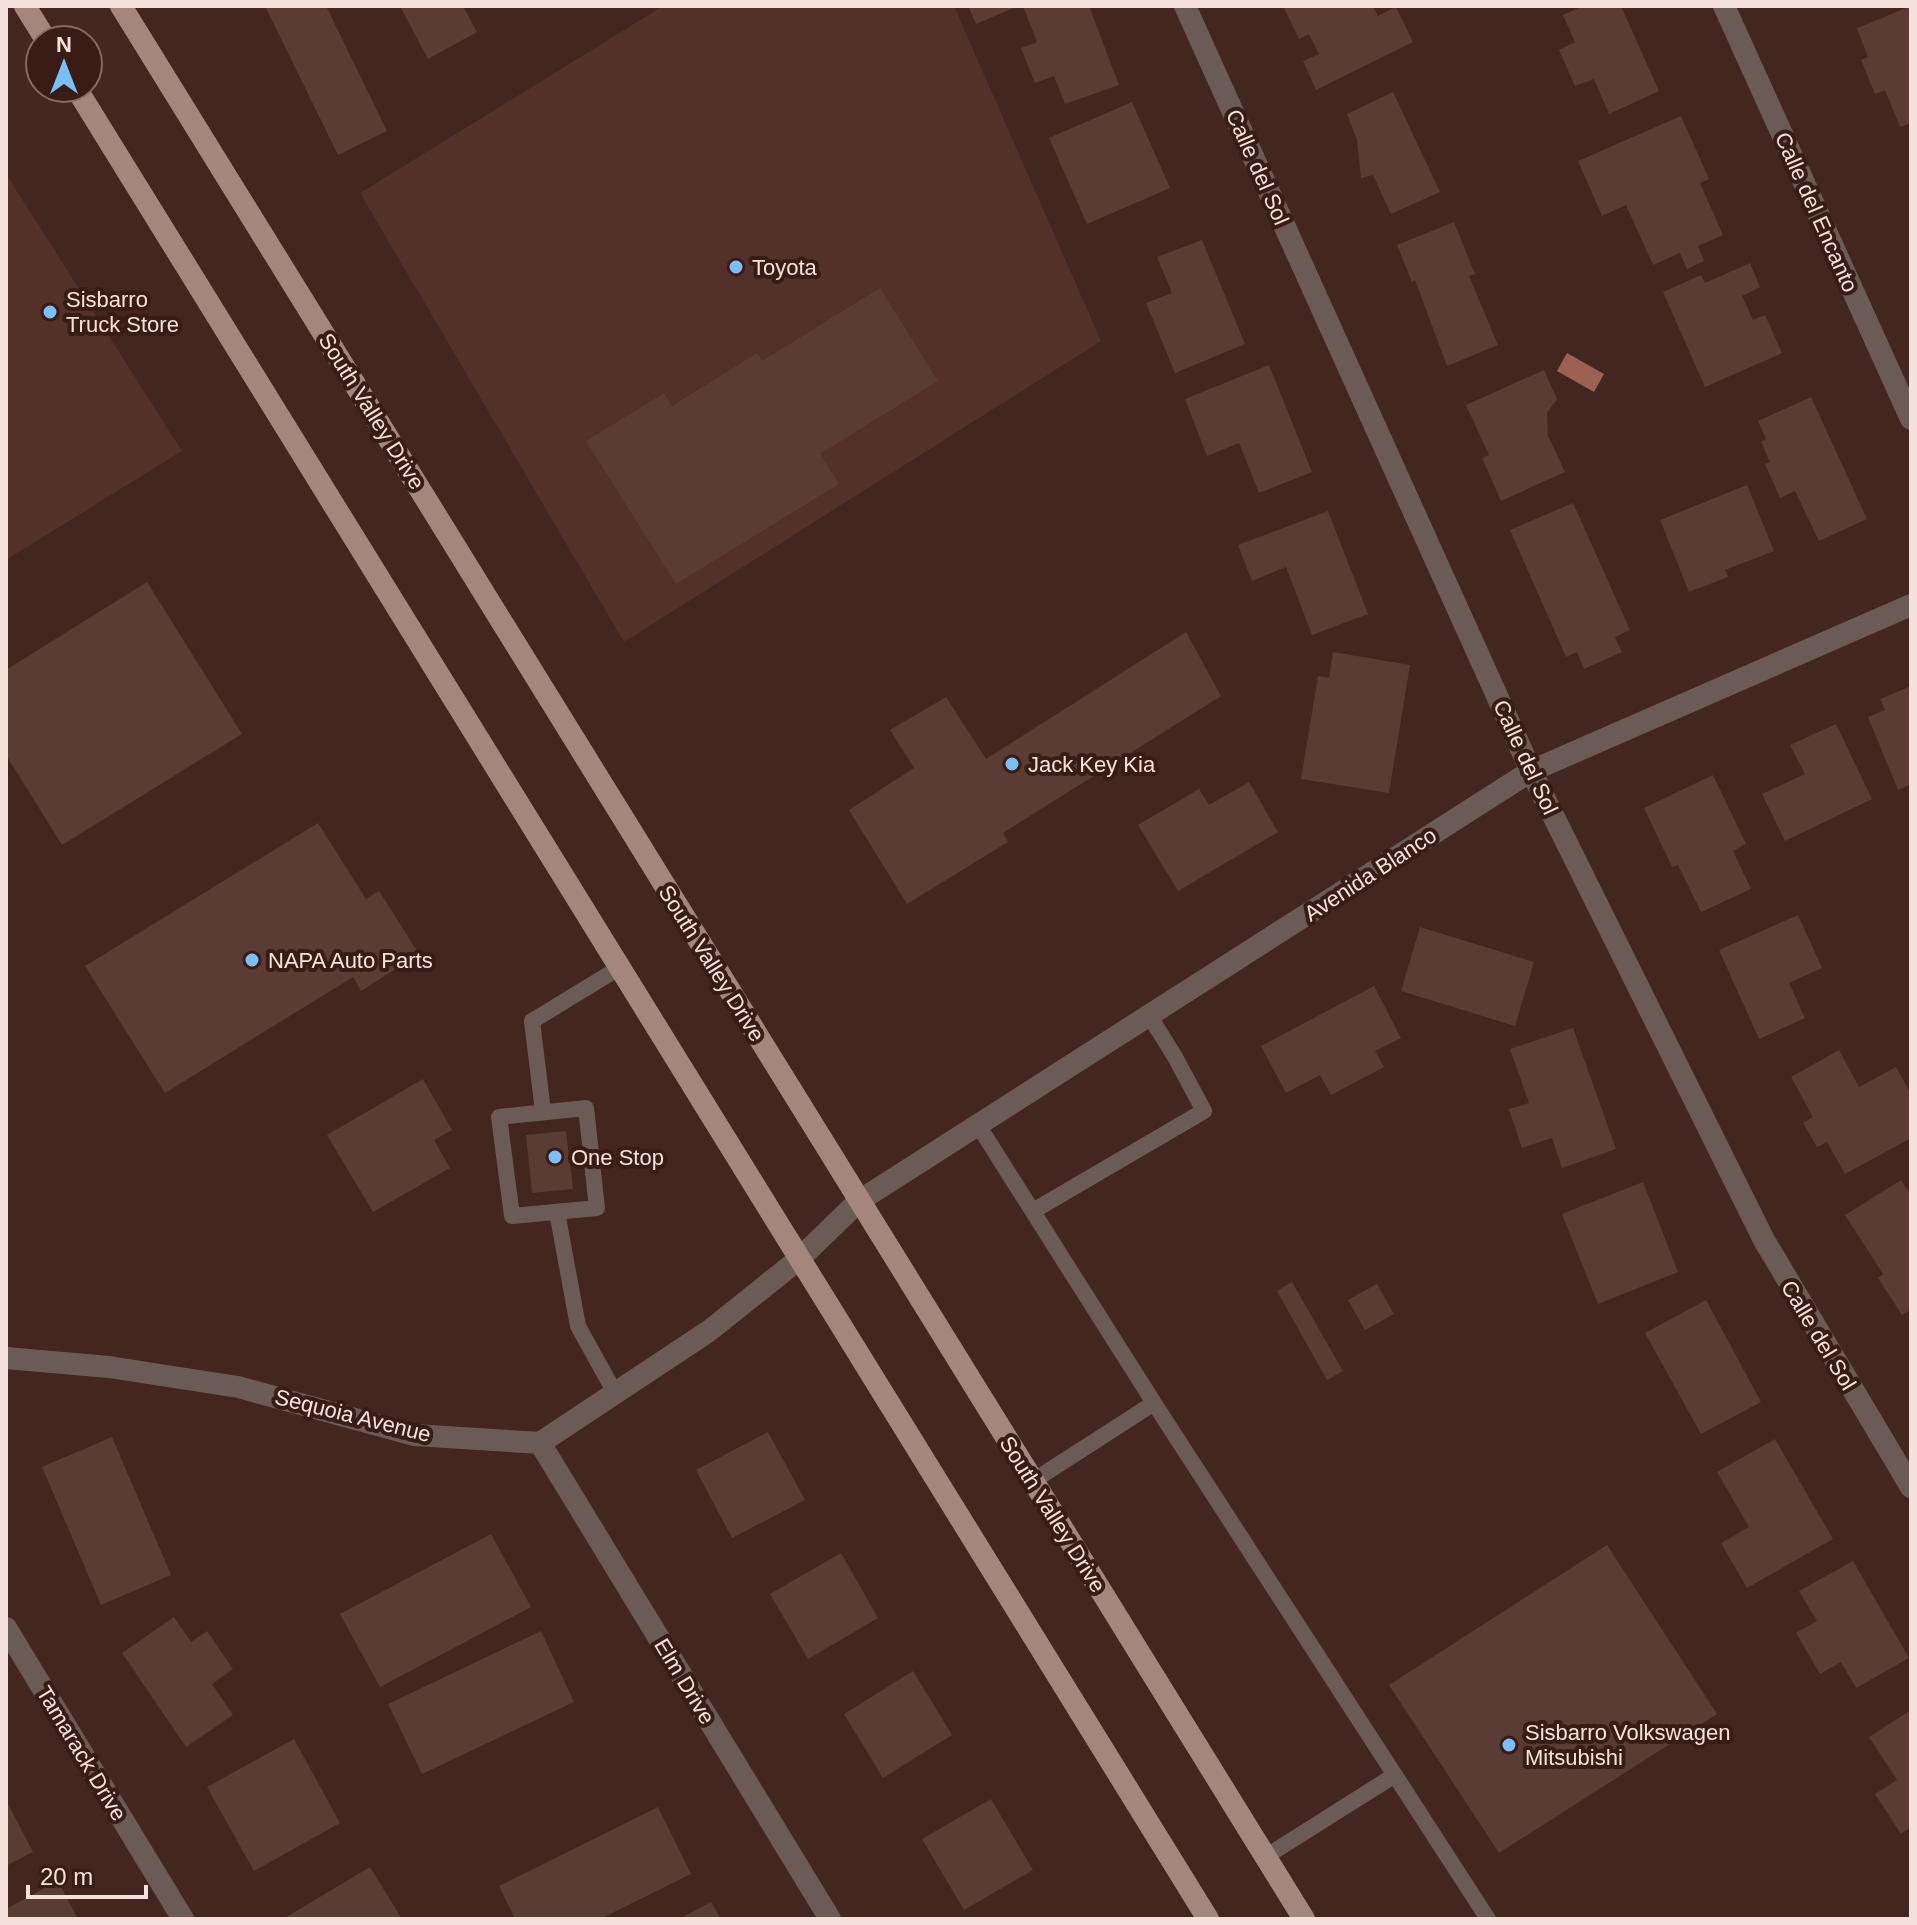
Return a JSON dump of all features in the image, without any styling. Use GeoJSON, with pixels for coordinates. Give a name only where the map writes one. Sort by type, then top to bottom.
{"type":"FeatureCollection","features":[{"type":"Feature","properties":{"kind":"main road"},"geometry":{"type":"LineString","coordinates":[[25,6],[36,24]]}},
{"type":"Feature","properties":{"kind":"main road","name":"South Valley Drive"},"geometry":{"type":"LineString","coordinates":[[121,6],[1304,1919]]}},
{"type":"Feature","properties":{"kind":"main road"},"geometry":{"type":"LineString","coordinates":[[86,104],[1208,1919]]}},
{"type":"Feature","properties":{"kind":"street","name":"Calle del Sol"},"geometry":{"type":"LineString","coordinates":[[1185,6],[1531,771],[1764,1240],[1911,1487]]}},
{"type":"Feature","properties":{"kind":"street","name":"Calle del Encanto"},"geometry":{"type":"LineString","coordinates":[[1724,6],[1911,419]]}},
{"type":"Feature","properties":{"kind":"street","name":"Avenida Blanco"},"geometry":{"type":"LineString","coordinates":[[859,1201],[1531,771],[1911,605]]}},
{"type":"Feature","properties":{"kind":"street"},"geometry":{"type":"LineString","coordinates":[[540,1443],[709,1331],[799,1259],[859,1201]]}},
{"type":"Feature","properties":{"kind":"street","name":"Sequoia Avenue"},"geometry":{"type":"LineString","coordinates":[[6,1358],[109,1367],[238,1387],[414,1435],[540,1443]]}},
{"type":"Feature","properties":{"kind":"street","name":"Elm Drive"},"geometry":{"type":"LineString","coordinates":[[540,1443],[830,1919]]}},
{"type":"Feature","properties":{"kind":"street","name":"Tamarack Drive"},"geometry":{"type":"LineString","coordinates":[[6,1628],[183,1919]]}},
{"type":"Feature","properties":{"kind":"lane"},"geometry":{"type":"LineString","coordinates":[[543,1111],[532,1021],[619,968]]}},
{"type":"Feature","properties":{"kind":"lane"},"geometry":{"type":"LineString","coordinates":[[1033,1211],[1204,1111],[1149,1015]]}},
{"type":"Feature","properties":{"kind":"lane"},"geometry":{"type":"LineString","coordinates":[[586,1108],[597,1208],[512,1216],[499,1117],[543,1111],[586,1108]]}},
{"type":"Feature","properties":{"kind":"lane"},"geometry":{"type":"LineString","coordinates":[[978,1125],[1488,1919]]}},
{"type":"Feature","properties":{"kind":"lane"},"geometry":{"type":"LineString","coordinates":[[557,1212],[578,1326],[615,1393]]}},
{"type":"Feature","properties":{"kind":"lane"},"geometry":{"type":"LineString","coordinates":[[1033,1481],[1154,1403]]}},
{"type":"Feature","properties":{"kind":"lane"},"geometry":{"type":"LineString","coordinates":[[1265,1857],[1395,1775]]}},
{"type":"Feature","properties":{"kind":"shaded area","name":"Toyota"},"geometry":{"type":"Polygon","coordinates":[[[663,6],[954,6],[1101,341],[624,642],[360,193],[663,6]]]}},
{"type":"Feature","properties":{"kind":"shaded area","name":"Sisbarro Truck Store"},"geometry":{"type":"Polygon","coordinates":[[[6,174],[182,451],[6,560],[6,174]]]}},
{"type":"Feature","properties":{"kind":"shaded area"},"geometry":{"type":"Polygon","coordinates":[[[1567,353],[1604,374],[1594,392],[1557,371],[1567,353]]]}},
{"type":"Feature","properties":{"kind":"building"},"geometry":{"type":"Polygon","coordinates":[[[265,6],[326,6],[387,131],[338,155],[265,6]]]}},
{"type":"Feature","properties":{"kind":"building"},"geometry":{"type":"Polygon","coordinates":[[[400,6],[463,6],[477,32],[428,59],[400,6]]]}},
{"type":"Feature","properties":{"kind":"building"},"geometry":{"type":"Polygon","coordinates":[[[968,6],[1018,6],[976,24],[968,6]]]}},
{"type":"Feature","properties":{"kind":"building"},"geometry":{"type":"Polygon","coordinates":[[[1023,6],[1089,6],[1119,85],[1065,104],[1054,76],[1035,83],[1021,48],[1037,42],[1023,6]]]}},
{"type":"Feature","properties":{"kind":"building"},"geometry":{"type":"Polygon","coordinates":[[[1283,6],[1373,6],[1378,16],[1396,7],[1413,42],[1316,90],[1303,61],[1319,54],[1309,34],[1299,39],[1283,6]]]}},
{"type":"Feature","properties":{"kind":"building"},"geometry":{"type":"Polygon","coordinates":[[[1583,6],[1621,6],[1659,91],[1609,114],[1594,79],[1575,86],[1559,50],[1575,42],[1563,15],[1583,6]]]}},
{"type":"Feature","properties":{"kind":"building"},"geometry":{"type":"Polygon","coordinates":[[[1911,6],[1911,123],[1900,127],[1885,90],[1875,94],[1861,60],[1868,57],[1857,28],[1911,6]]]}},
{"type":"Feature","properties":{"kind":"building"},"geometry":{"type":"Polygon","coordinates":[[[1393,92],[1440,192],[1391,214],[1373,175],[1361,178],[1357,140],[1347,114],[1393,92]]]}},
{"type":"Feature","properties":{"kind":"building"},"geometry":{"type":"Polygon","coordinates":[[[1132,102],[1170,188],[1087,224],[1049,138],[1132,102]]]}},
{"type":"Feature","properties":{"kind":"building"},"geometry":{"type":"Polygon","coordinates":[[[1681,116],[1709,179],[1700,183],[1723,235],[1698,246],[1704,261],[1687,269],[1680,253],[1653,265],[1626,205],[1602,216],[1578,161],[1681,116]]]}},
{"type":"Feature","properties":{"kind":"building"},"geometry":{"type":"Polygon","coordinates":[[[1454,222],[1475,274],[1469,276],[1498,345],[1447,366],[1415,280],[1412,282],[1397,245],[1454,222]]]}},
{"type":"Feature","properties":{"kind":"building"},"geometry":{"type":"Polygon","coordinates":[[[1202,240],[1245,344],[1175,373],[1146,303],[1172,293],[1157,257],[1202,240]]]}},
{"type":"Feature","properties":{"kind":"building"},"geometry":{"type":"Polygon","coordinates":[[[1750,263],[1760,287],[1742,296],[1753,320],[1765,315],[1782,353],[1705,387],[1663,292],[1701,275],[1705,283],[1750,263]]]}},
{"type":"Feature","properties":{"kind":"building"},"geometry":{"type":"Polygon","coordinates":[[[880,288],[938,381],[820,454],[839,484],[676,584],[586,441],[664,393],[672,406],[757,353],[762,361],[880,288]]]}},
{"type":"Feature","properties":{"kind":"building"},"geometry":{"type":"Polygon","coordinates":[[[1269,365],[1312,472],[1259,493],[1239,443],[1207,456],[1185,399],[1269,365]]]}},
{"type":"Feature","properties":{"kind":"building"},"geometry":{"type":"Polygon","coordinates":[[[1544,370],[1557,399],[1547,413],[1548,436],[1565,472],[1501,501],[1482,458],[1489,455],[1466,405],[1544,370]]]}},
{"type":"Feature","properties":{"kind":"building"},"geometry":{"type":"Polygon","coordinates":[[[1811,397],[1867,519],[1819,541],[1795,491],[1780,498],[1765,464],[1770,462],[1761,442],[1766,439],[1758,421],[1811,397]]]}},
{"type":"Feature","properties":{"kind":"building"},"geometry":{"type":"Polygon","coordinates":[[[1747,485],[1774,551],[1725,570],[1728,577],[1689,592],[1660,520],[1747,485]]]}},
{"type":"Feature","properties":{"kind":"building"},"geometry":{"type":"Polygon","coordinates":[[[1573,503],[1630,630],[1615,637],[1622,652],[1584,669],[1577,652],[1566,657],[1510,530],[1573,503]]]}},
{"type":"Feature","properties":{"kind":"building"},"geometry":{"type":"Polygon","coordinates":[[[1328,511],[1368,614],[1312,635],[1286,567],[1252,581],[1238,545],[1328,511]]]}},
{"type":"Feature","properties":{"kind":"building"},"geometry":{"type":"Polygon","coordinates":[[[147,582],[242,734],[62,845],[6,755],[6,670],[147,582]]]}},
{"type":"Feature","properties":{"kind":"building","name":"Jack Key Kia"},"geometry":{"type":"Polygon","coordinates":[[[1186,632],[1221,696],[1003,833],[1008,842],[907,904],[849,810],[914,768],[890,730],[946,697],[986,759],[1186,632]]]}},
{"type":"Feature","properties":{"kind":"building"},"geometry":{"type":"Polygon","coordinates":[[[1333,652],[1410,665],[1389,793],[1301,779],[1318,676],[1329,678],[1333,652]]]}},
{"type":"Feature","properties":{"kind":"building"},"geometry":{"type":"Polygon","coordinates":[[[1911,686],[1911,784],[1898,790],[1868,717],[1885,710],[1880,699],[1911,686]]]}},
{"type":"Feature","properties":{"kind":"building"},"geometry":{"type":"Polygon","coordinates":[[[1836,724],[1872,799],[1785,841],[1762,794],[1805,774],[1790,745],[1836,724]]]}},
{"type":"Feature","properties":{"kind":"building"},"geometry":{"type":"Polygon","coordinates":[[[1713,775],[1746,844],[1733,851],[1751,889],[1701,912],[1678,865],[1672,867],[1644,808],[1713,775]]]}},
{"type":"Feature","properties":{"kind":"building"},"geometry":{"type":"Polygon","coordinates":[[[1249,782],[1278,832],[1178,891],[1138,825],[1199,789],[1209,805],[1249,782]]]}},
{"type":"Feature","properties":{"kind":"building","name":"NAPA Auto Parts"},"geometry":{"type":"Polygon","coordinates":[[[318,823],[366,899],[379,891],[419,954],[361,991],[353,977],[165,1093],[85,966],[318,823]]]}},
{"type":"Feature","properties":{"kind":"building"},"geometry":{"type":"Polygon","coordinates":[[[1798,915],[1822,968],[1789,983],[1805,1018],[1759,1039],[1719,950],[1798,915]]]}},
{"type":"Feature","properties":{"kind":"building"},"geometry":{"type":"Polygon","coordinates":[[[1420,927],[1534,962],[1515,1026],[1401,991],[1420,927]]]}},
{"type":"Feature","properties":{"kind":"building"},"geometry":{"type":"Polygon","coordinates":[[[1374,986],[1401,1038],[1375,1051],[1384,1067],[1331,1095],[1320,1075],[1286,1093],[1261,1046],[1374,986]]]}},
{"type":"Feature","properties":{"kind":"building"},"geometry":{"type":"Polygon","coordinates":[[[1573,1028],[1616,1149],[1562,1168],[1552,1138],[1522,1148],[1509,1109],[1529,1103],[1510,1049],[1573,1028]]]}},
{"type":"Feature","properties":{"kind":"building"},"geometry":{"type":"Polygon","coordinates":[[[1839,1050],[1859,1087],[1896,1067],[1911,1094],[1911,1138],[1845,1174],[1827,1142],[1817,1147],[1803,1123],[1813,1117],[1791,1077],[1839,1050]]]}},
{"type":"Feature","properties":{"kind":"building"},"geometry":{"type":"Polygon","coordinates":[[[423,1079],[452,1130],[434,1140],[450,1168],[373,1212],[327,1135],[423,1079]]]}},
{"type":"Feature","properties":{"kind":"building"},"geometry":{"type":"Polygon","coordinates":[[[566,1131],[573,1189],[532,1193],[526,1135],[566,1131]]]}},
{"type":"Feature","properties":{"kind":"building"},"geometry":{"type":"Polygon","coordinates":[[[1901,1180],[1911,1195],[1911,1310],[1902,1315],[1878,1278],[1883,1274],[1845,1215],[1901,1180]]]}},
{"type":"Feature","properties":{"kind":"building"},"geometry":{"type":"Polygon","coordinates":[[[1643,1182],[1678,1272],[1598,1304],[1562,1214],[1643,1182]]]}},
{"type":"Feature","properties":{"kind":"building"},"geometry":{"type":"Polygon","coordinates":[[[1292,1282],[1343,1371],[1327,1380],[1277,1291],[1292,1282]]]}},
{"type":"Feature","properties":{"kind":"building"},"geometry":{"type":"Polygon","coordinates":[[[1377,1284],[1394,1314],[1365,1330],[1348,1300],[1377,1284]]]}},
{"type":"Feature","properties":{"kind":"building"},"geometry":{"type":"Polygon","coordinates":[[[1706,1300],[1761,1402],[1701,1434],[1645,1333],[1706,1300]]]}},
{"type":"Feature","properties":{"kind":"building"},"geometry":{"type":"Polygon","coordinates":[[[768,1432],[805,1500],[732,1538],[696,1470],[768,1432]]]}},
{"type":"Feature","properties":{"kind":"building"},"geometry":{"type":"Polygon","coordinates":[[[112,1437],[171,1575],[101,1605],[42,1467],[112,1437]]]}},
{"type":"Feature","properties":{"kind":"building"},"geometry":{"type":"Polygon","coordinates":[[[1775,1439],[1833,1539],[1747,1588],[1721,1543],[1749,1527],[1717,1472],[1775,1439]]]}},
{"type":"Feature","properties":{"kind":"building"},"geometry":{"type":"Polygon","coordinates":[[[491,1534],[531,1607],[380,1687],[340,1614],[491,1534]]]}},
{"type":"Feature","properties":{"kind":"building"},"geometry":{"type":"Polygon","coordinates":[[[1607,1545],[1717,1714],[1499,1853],[1389,1685],[1607,1545]]]}},
{"type":"Feature","properties":{"kind":"building"},"geometry":{"type":"Polygon","coordinates":[[[841,1553],[878,1618],[808,1659],[770,1594],[841,1553]]]}},
{"type":"Feature","properties":{"kind":"building"},"geometry":{"type":"Polygon","coordinates":[[[1853,1561],[1909,1658],[1856,1688],[1841,1662],[1820,1674],[1796,1633],[1817,1621],[1799,1591],[1853,1561]]]}},
{"type":"Feature","properties":{"kind":"building"},"geometry":{"type":"Polygon","coordinates":[[[174,1617],[191,1642],[207,1631],[233,1669],[212,1684],[233,1715],[186,1747],[122,1653],[174,1617]]]}},
{"type":"Feature","properties":{"kind":"building"},"geometry":{"type":"Polygon","coordinates":[[[541,1631],[574,1702],[422,1774],[388,1704],[541,1631]]]}},
{"type":"Feature","properties":{"kind":"building"},"geometry":{"type":"Polygon","coordinates":[[[913,1671],[952,1735],[883,1778],[844,1714],[913,1671]]]}},
{"type":"Feature","properties":{"kind":"building"},"geometry":{"type":"Polygon","coordinates":[[[1911,1710],[1911,1827],[1901,1834],[1875,1794],[1897,1780],[1869,1737],[1911,1710]]]}},
{"type":"Feature","properties":{"kind":"building"},"geometry":{"type":"Polygon","coordinates":[[[294,1739],[340,1823],[254,1871],[207,1787],[294,1739]]]}},
{"type":"Feature","properties":{"kind":"building"},"geometry":{"type":"Polygon","coordinates":[[[991,1799],[1033,1870],[964,1910],[922,1839],[991,1799]]]}},
{"type":"Feature","properties":{"kind":"building"},"geometry":{"type":"Polygon","coordinates":[[[6,1800],[33,1852],[6,1866],[6,1800]]]}},
{"type":"Feature","properties":{"kind":"building"},"geometry":{"type":"Polygon","coordinates":[[[658,1807],[691,1874],[600,1919],[515,1919],[499,1886],[658,1807]]]}},
{"type":"Feature","properties":{"kind":"building"},"geometry":{"type":"Polygon","coordinates":[[[370,1867],[402,1919],[283,1919],[370,1867]]]}},
{"type":"Feature","properties":{"kind":"building"},"geometry":{"type":"Polygon","coordinates":[[[58,1881],[78,1919],[6,1919],[6,1909],[58,1881]]]}},
{"type":"Feature","properties":{"kind":"building"},"geometry":{"type":"Polygon","coordinates":[[[711,1902],[721,1919],[679,1919],[711,1902]]]}},
{"type":"Feature","properties":{"kind":"place","name":"Toyota"},"geometry":{"type":"Point","coordinates":[736,267]}},
{"type":"Feature","properties":{"kind":"place","name":"Sisbarro Truck Store"},"geometry":{"type":"Point","coordinates":[50,312]}},
{"type":"Feature","properties":{"kind":"place","name":"Jack Key Kia"},"geometry":{"type":"Point","coordinates":[1012,764]}},
{"type":"Feature","properties":{"kind":"place","name":"NAPA Auto Parts"},"geometry":{"type":"Point","coordinates":[252,960]}},
{"type":"Feature","properties":{"kind":"place","name":"One Stop"},"geometry":{"type":"Point","coordinates":[555,1157]}},
{"type":"Feature","properties":{"kind":"place","name":"Sisbarro Volkswagen Mitsubishi"},"geometry":{"type":"Point","coordinates":[1509,1745]}}]}
